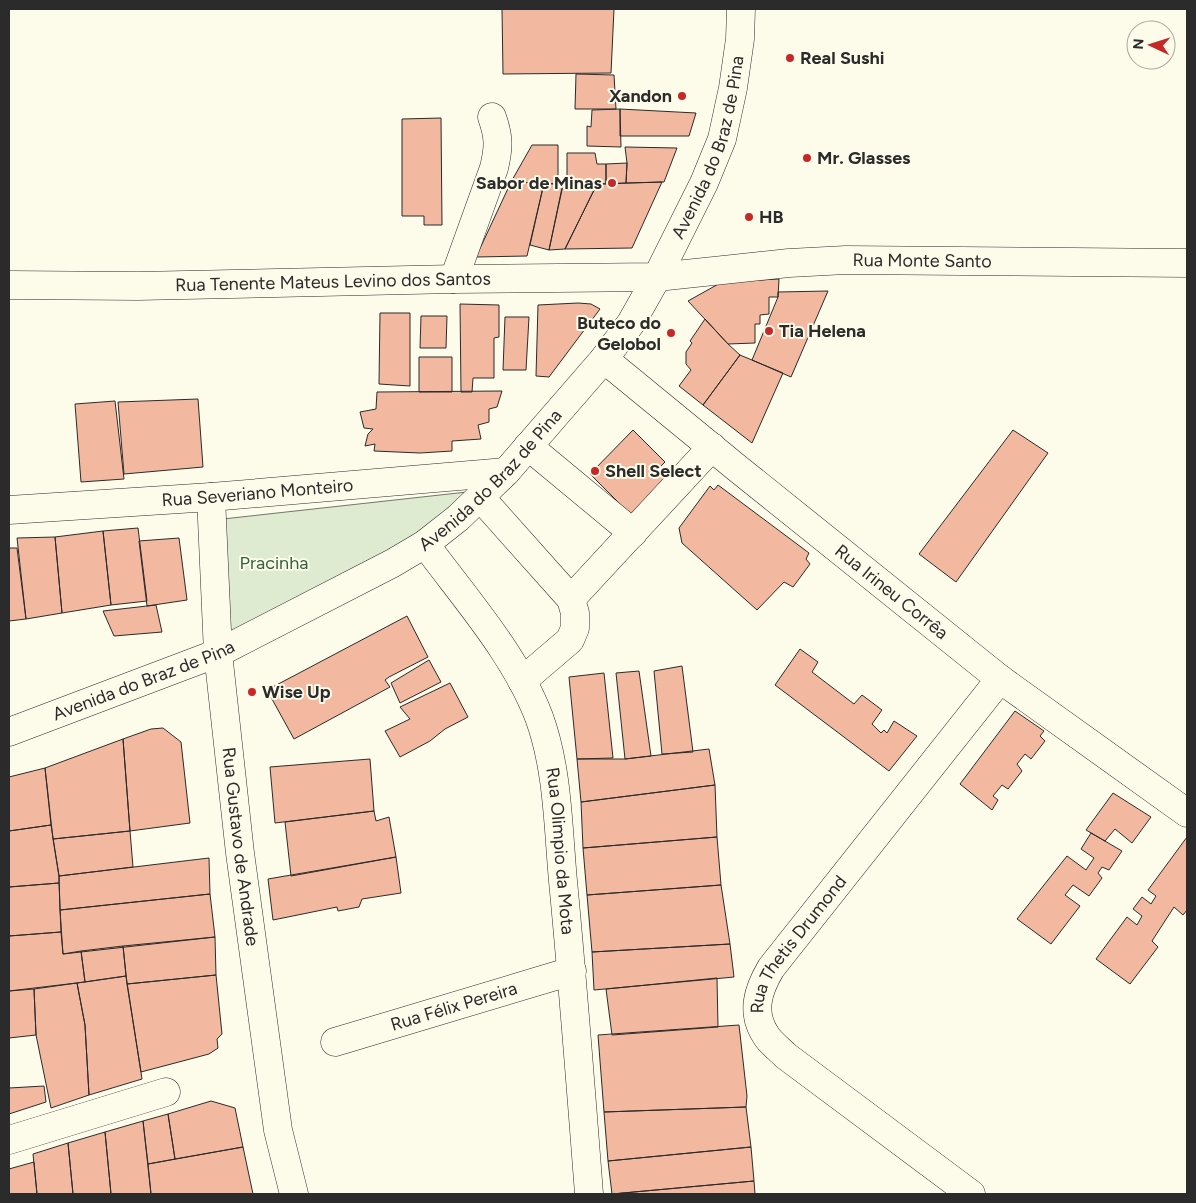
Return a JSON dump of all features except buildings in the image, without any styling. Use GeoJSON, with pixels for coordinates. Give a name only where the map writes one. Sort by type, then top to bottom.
{"type":"FeatureCollection","features":[{"type":"Feature","properties":{"kind":"street","name":"Avenida do Braz de Pina"},"geometry":{"type":"LineString","coordinates":[[9,732],[218,654],[392,564],[424,544],[458,518],[506,472],[604,359],[631,323],[657,277],[704,183],[722,139],[733,88],[740,40],[741,9]]}},
{"type":"Feature","properties":{"kind":"street"},"geometry":{"type":"LineString","coordinates":[[454,279],[494,168],[498,150],[498,134],[492,117]]}},
{"type":"Feature","properties":{"kind":"street","name":"Rua Monte Santo"},"geometry":{"type":"LineString","coordinates":[[657,277],[789,263],[846,260],[1187,263]]}},
{"type":"Feature","properties":{"kind":"street","name":"Rua Tenente Mateus Levino dos Santos"},"geometry":{"type":"LineString","coordinates":[[9,285],[138,286],[454,279],[657,277]]}},
{"type":"Feature","properties":{"kind":"street","name":"Rua Irineu Corrêa"},"geometry":{"type":"LineString","coordinates":[[604,359],[1000,678],[1187,813]]}},
{"type":"Feature","properties":{"kind":"street"},"geometry":{"type":"LineString","coordinates":[[528,446],[633,533]]}},
{"type":"Feature","properties":{"kind":"street"},"geometry":{"type":"LineString","coordinates":[[571,599],[712,447]]}},
{"type":"Feature","properties":{"kind":"street","name":"Rua Severiano Monteiro"},"geometry":{"type":"LineString","coordinates":[[9,510],[211,497],[506,472]]}},
{"type":"Feature","properties":{"kind":"street","name":"Rua Gustavo de Andrade"},"geometry":{"type":"LineString","coordinates":[[211,497],[218,654],[240,853],[278,1130],[294,1194]]}},
{"type":"Feature","properties":{"kind":"street"},"geometry":{"type":"LineString","coordinates":[[480,497],[571,599],[576,613],[575,628],[570,640],[522,681]]}},
{"type":"Feature","properties":{"kind":"street","name":"Rua Olimpio da Mota"},"geometry":{"type":"LineString","coordinates":[[424,544],[496,640],[522,681],[538,716],[548,748],[554,783],[572,971],[589,1194]]}},
{"type":"Feature","properties":{"kind":"street","name":"Rua Thetis Drumond"},"geometry":{"type":"LineString","coordinates":[[971,1194],[786,1056],[767,1038],[759,1024],[758,994],[771,968],[1000,678]]}},
{"type":"Feature","properties":{"kind":"street","name":"Rua Félix Pereira"},"geometry":{"type":"LineString","coordinates":[[335,1042],[572,971]]}},
{"type":"Feature","properties":{"kind":"street"},"geometry":{"type":"LineString","coordinates":[[9,1140],[166,1092]]}},
{"type":"Feature","properties":{"kind":"green space","name":"Pracinha"},"geometry":{"type":"Polygon","coordinates":[[[467,492],[420,535],[228,640],[223,519],[467,492]]]}},
{"type":"Feature","properties":{"kind":"place","name":"Real Sushi"},"geometry":{"type":"Point","coordinates":[790,58]}},
{"type":"Feature","properties":{"kind":"place","name":"Xandon"},"geometry":{"type":"Point","coordinates":[682,96]}},
{"type":"Feature","properties":{"kind":"place","name":"Mr. Glasses"},"geometry":{"type":"Point","coordinates":[807,158]}},
{"type":"Feature","properties":{"kind":"place","name":"Sabor de Minas"},"geometry":{"type":"Point","coordinates":[612,183]}},
{"type":"Feature","properties":{"kind":"place","name":"HB"},"geometry":{"type":"Point","coordinates":[749,217]}},
{"type":"Feature","properties":{"kind":"place","name":"Tia Helena"},"geometry":{"type":"Point","coordinates":[769,331]}},
{"type":"Feature","properties":{"kind":"place","name":"Buteco do Gelobol"},"geometry":{"type":"Point","coordinates":[671,333]}},
{"type":"Feature","properties":{"kind":"place","name":"Shell Select"},"geometry":{"type":"Point","coordinates":[595,471]}},
{"type":"Feature","properties":{"kind":"place","name":"Wise Up"},"geometry":{"type":"Point","coordinates":[252,692]}}]}
